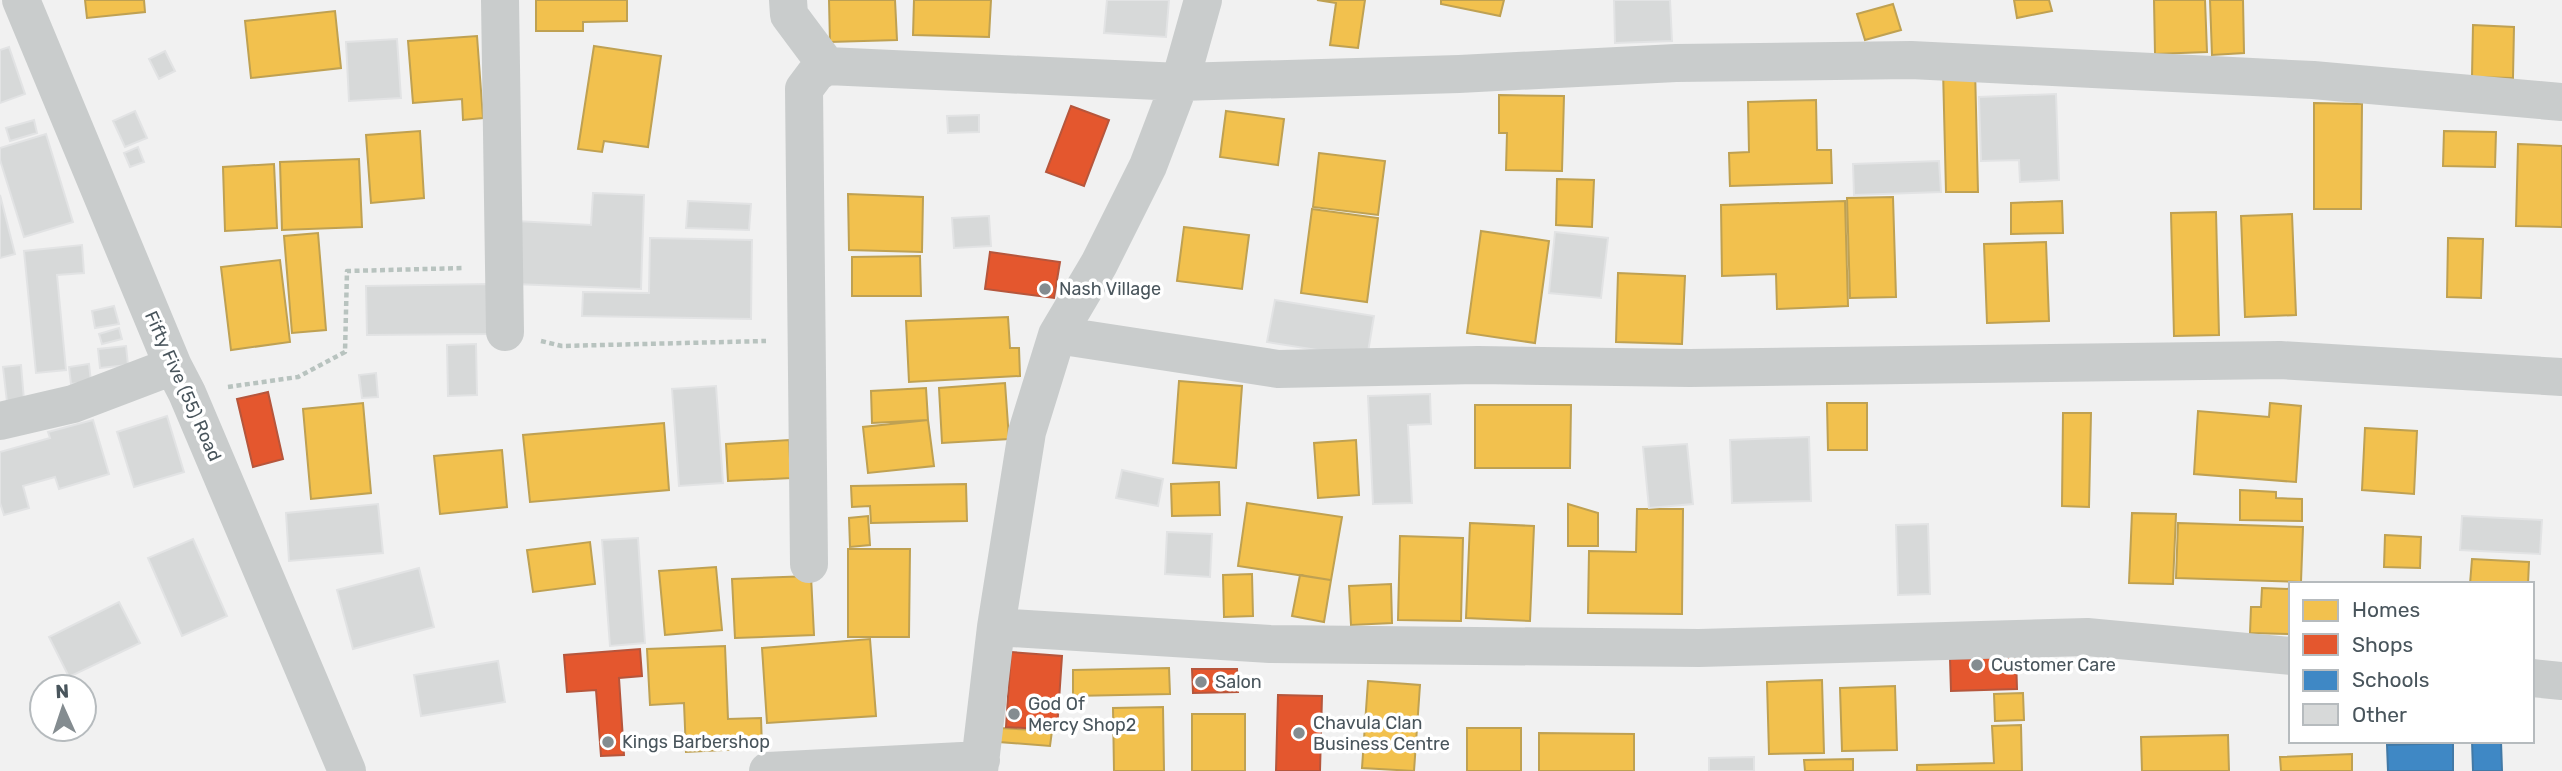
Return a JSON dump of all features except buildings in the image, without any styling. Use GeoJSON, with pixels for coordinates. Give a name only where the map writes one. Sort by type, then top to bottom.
{"type":"FeatureCollection","features":[{"type":"Feature","properties":{"kind":"street","name":"Fifty Five (55) Road"},"geometry":{"type":"LineString","coordinates":[[21,0],[347,771]]}},
{"type":"Feature","properties":{"kind":"street"},"geometry":{"type":"LineString","coordinates":[[500,0],[505,332]]}},
{"type":"Feature","properties":{"kind":"street"},"geometry":{"type":"LineString","coordinates":[[788,0],[789,15],[827,66]]}},
{"type":"Feature","properties":{"kind":"street"},"geometry":{"type":"LineString","coordinates":[[768,771],[980,765],[996,627],[1027,432],[1057,335],[1099,264],[1148,166],[1180,82],[1203,0]]}},
{"type":"Feature","properties":{"kind":"street"},"geometry":{"type":"LineString","coordinates":[[809,564],[804,89],[816,73],[827,66],[1180,82],[1459,74],[1676,64],[1911,60],[2313,80],[2562,102]]}},
{"type":"Feature","properties":{"kind":"street"},"geometry":{"type":"LineString","coordinates":[[1057,335],[1278,369],[1478,366],[1690,368],[2280,360],[2562,377]]}},
{"type":"Feature","properties":{"kind":"street"},"geometry":{"type":"LineString","coordinates":[[0,421],[180,380]]}},
{"type":"Feature","properties":{"kind":"street"},"geometry":{"type":"LineString","coordinates":[[996,627],[1284,644],[1699,648],[2087,637],[2289,656]]}},
{"type":"Feature","properties":{"kind":"street"},"geometry":{"type":"LineString","coordinates":[[2534,678],[2562,681]]}},
{"type":"Feature","properties":{"kind":"path"},"geometry":{"type":"LineString","coordinates":[[180,380],[298,377],[345,352],[347,271],[504,267]]}},
{"type":"Feature","properties":{"kind":"path"},"geometry":{"type":"LineString","coordinates":[[505,332],[562,346],[806,340]]}},
{"type":"Feature","properties":{"kind":"place","name":"Nash Village"},"geometry":{"type":"Point","coordinates":[1045,289]}},
{"type":"Feature","properties":{"kind":"place","name":"Customer Care"},"geometry":{"type":"Point","coordinates":[1977,665]}},
{"type":"Feature","properties":{"kind":"place","name":"Salon"},"geometry":{"type":"Point","coordinates":[1201,682]}},
{"type":"Feature","properties":{"kind":"place","name":"God Of Mercy Shop2"},"geometry":{"type":"Point","coordinates":[1014,714]}},
{"type":"Feature","properties":{"kind":"place","name":"Chavula Clan Business Centre"},"geometry":{"type":"Point","coordinates":[1299,733]}},
{"type":"Feature","properties":{"kind":"place","name":"Kings Barbershop"},"geometry":{"type":"Point","coordinates":[608,742]}}]}
